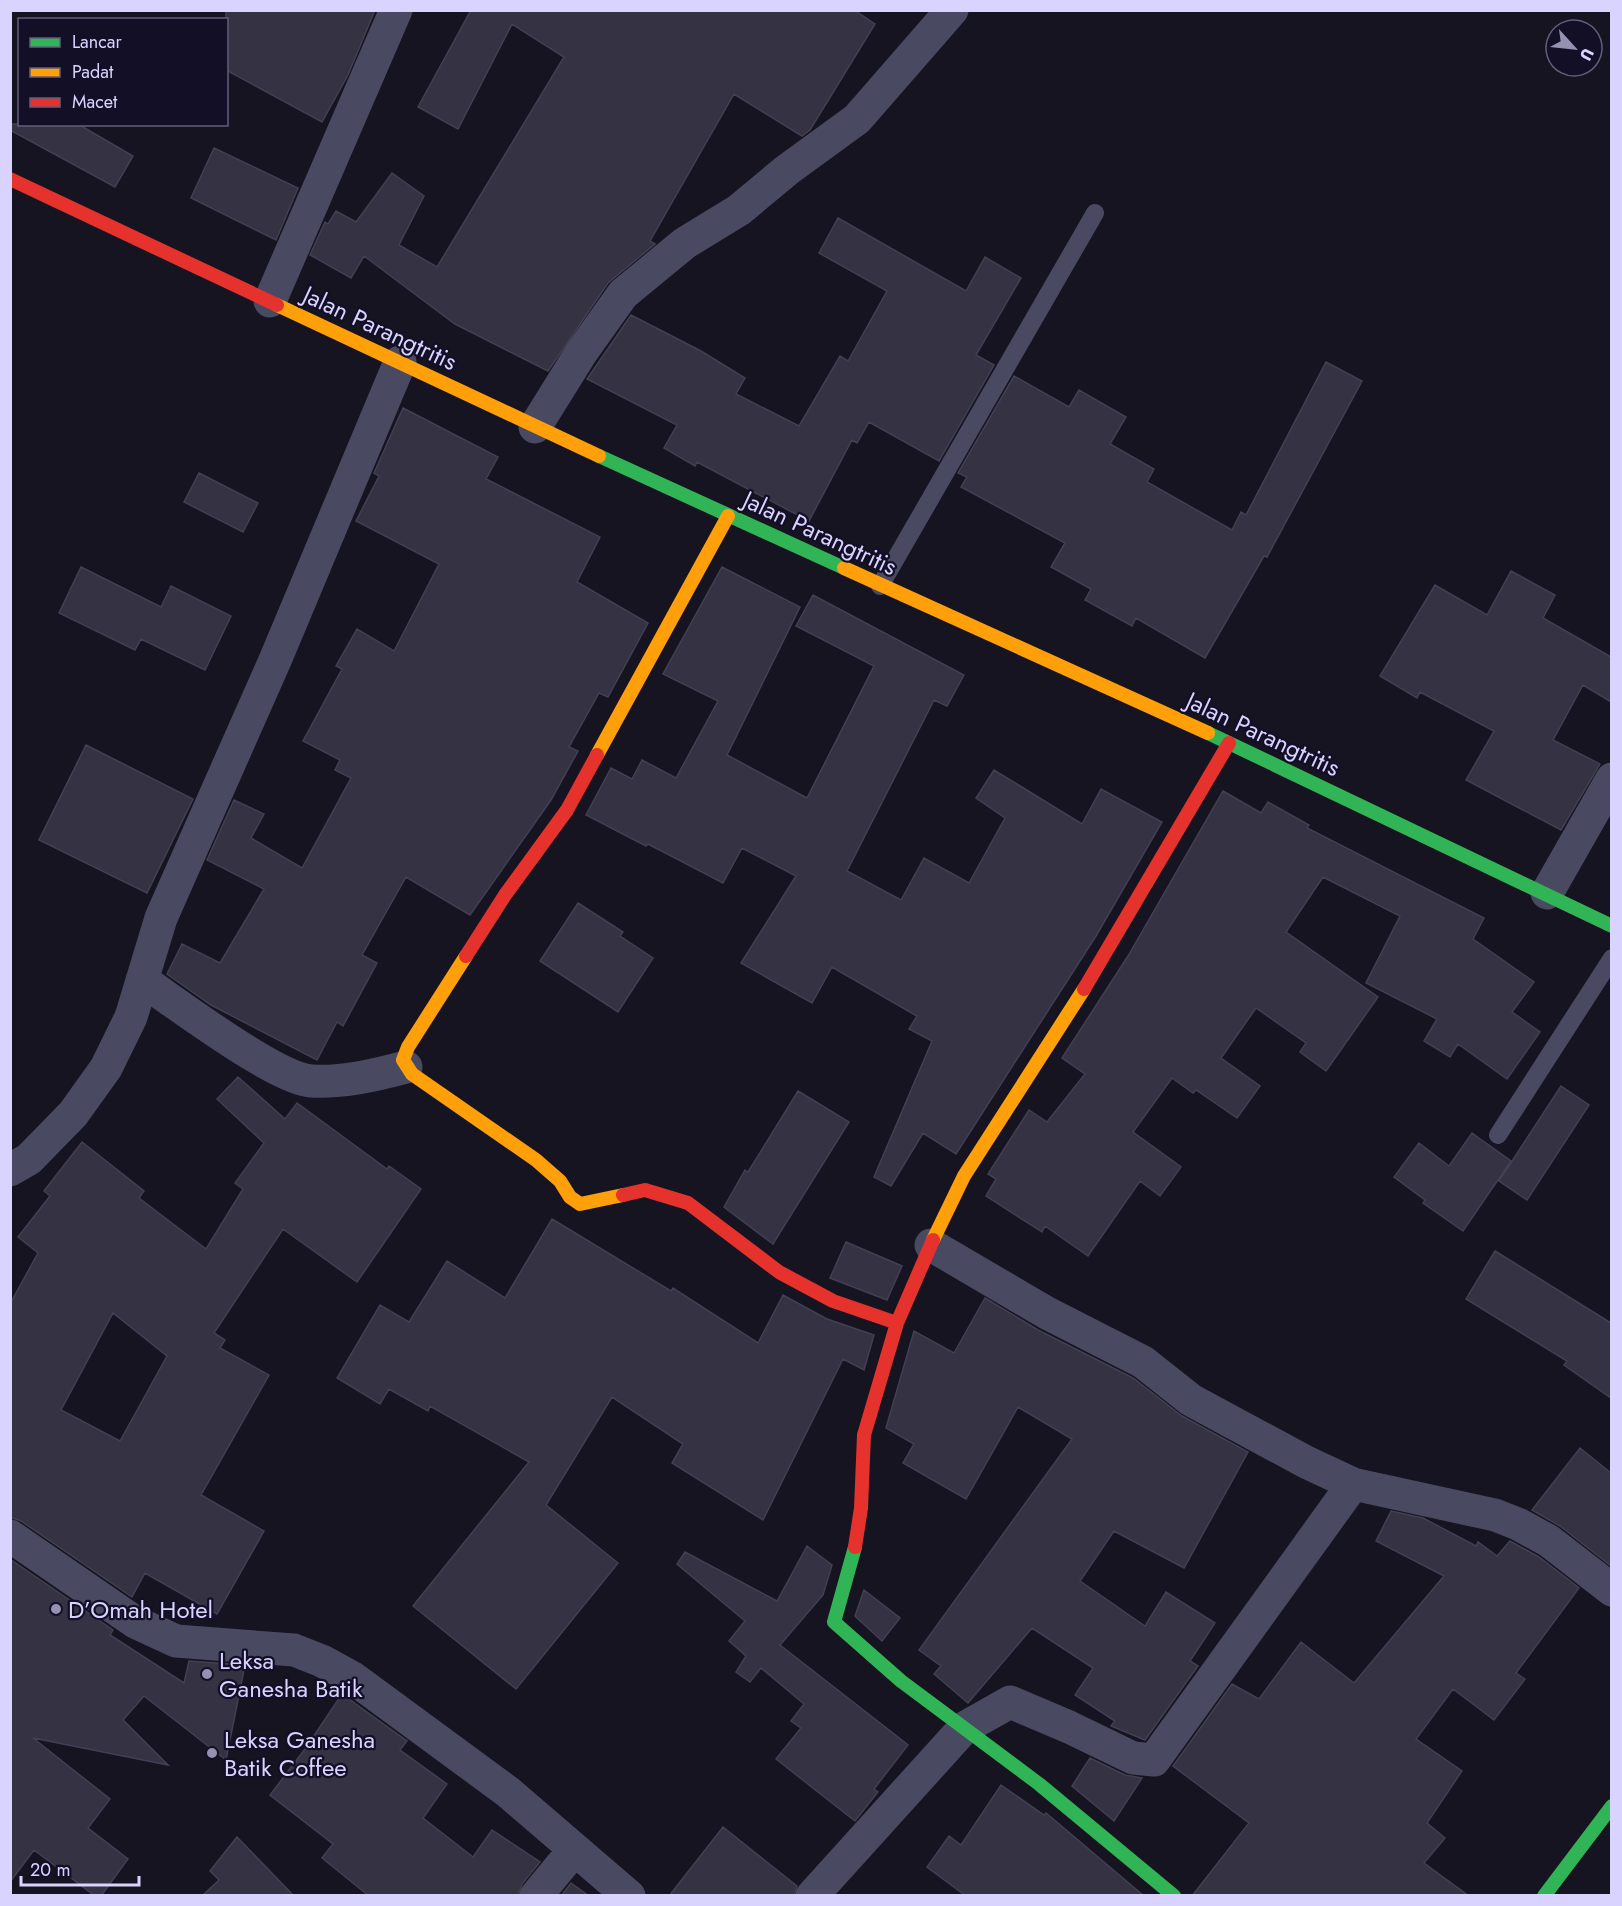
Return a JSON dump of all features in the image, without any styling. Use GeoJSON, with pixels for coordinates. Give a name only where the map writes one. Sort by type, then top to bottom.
{"type":"FeatureCollection","features":[{"type":"Feature","properties":{"kind":"street"},"geometry":{"type":"LineString","coordinates":[[270,301],[396,10]]}},
{"type":"Feature","properties":{"kind":"street"},"geometry":{"type":"LineString","coordinates":[[536,427],[581,353],[623,294],[685,243],[739,210],[787,170],[857,119],[952,10]]}},
{"type":"Feature","properties":{"kind":"street","name":"Jalan Parangtritis"},"geometry":{"type":"LineString","coordinates":[[10,179],[728,516],[1229,743],[1611,926]]}},
{"type":"Feature","properties":{"kind":"street"},"geometry":{"type":"LineString","coordinates":[[10,1170],[29,1159],[73,1114],[106,1068],[131,1017],[161,918],[276,658],[400,362]]}},
{"type":"Feature","properties":{"kind":"street"},"geometry":{"type":"LineString","coordinates":[[728,516],[567,810],[505,895],[408,1047],[403,1060],[406,1067],[536,1161],[560,1181],[570,1197],[580,1204],[645,1190],[688,1203],[779,1272],[833,1301],[897,1323]]}},
{"type":"Feature","properties":{"kind":"street"},"geometry":{"type":"LineString","coordinates":[[1174,1896],[1022,1771],[917,1696],[867,1655],[834,1622],[852,1564],[861,1508],[864,1435],[897,1323],[931,1245],[964,1176],[1112,946],[1229,743]]}},
{"type":"Feature","properties":{"kind":"street"},"geometry":{"type":"LineString","coordinates":[[1546,893],[1611,779]]}},
{"type":"Feature","properties":{"kind":"street"},"geometry":{"type":"LineString","coordinates":[[142,980],[264,1061],[308,1081],[334,1081],[406,1067]]}},
{"type":"Feature","properties":{"kind":"street"},"geometry":{"type":"LineString","coordinates":[[931,1245],[1047,1313],[1143,1362],[1191,1400],[1306,1462],[1353,1484],[1495,1515],[1518,1524],[1549,1541],[1611,1590]]}},
{"type":"Feature","properties":{"kind":"street"},"geometry":{"type":"LineString","coordinates":[[812,1896],[964,1728],[1010,1702],[1069,1726],[1133,1758],[1154,1760],[1353,1484]]}},
{"type":"Feature","properties":{"kind":"street"},"geometry":{"type":"LineString","coordinates":[[10,1536],[135,1622],[156,1633],[176,1641],[294,1650],[343,1672],[508,1792],[629,1896]]}},
{"type":"Feature","properties":{"kind":"street"},"geometry":{"type":"LineString","coordinates":[[1544,1896],[1611,1806]]}},
{"type":"Feature","properties":{"kind":"street"},"geometry":{"type":"LineString","coordinates":[[536,1896],[574,1850]]}},
{"type":"Feature","properties":{"kind":"lane"},"geometry":{"type":"LineString","coordinates":[[880,586],[1095,213]]}},
{"type":"Feature","properties":{"kind":"lane"},"geometry":{"type":"LineString","coordinates":[[1498,1135],[1611,958]]}},
{"type":"Feature","properties":{"kind":"building"},"geometry":{"type":"Polygon","coordinates":[[[226,10],[375,10],[348,75],[322,122],[228,71],[228,18],[226,18],[226,10]]]}},
{"type":"Feature","properties":{"kind":"building"},"geometry":{"type":"Polygon","coordinates":[[[471,10],[854,10],[875,24],[810,130],[802,136],[734,94],[650,241],[655,244],[608,283],[548,371],[455,324],[364,256],[351,278],[310,255],[325,222],[328,224],[336,211],[356,222],[392,173],[424,196],[399,245],[437,267],[564,57],[512,24],[458,129],[418,107],[471,10]]]}},
{"type":"Feature","properties":{"kind":"building"},"geometry":{"type":"Polygon","coordinates":[[[10,124],[81,126],[133,156],[115,187],[10,130],[10,124]]]}},
{"type":"Feature","properties":{"kind":"building"},"geometry":{"type":"Polygon","coordinates":[[[214,148],[298,188],[276,240],[191,198],[214,148]]]}},
{"type":"Feature","properties":{"kind":"building"},"geometry":{"type":"Polygon","coordinates":[[[838,218],[966,291],[985,257],[1021,278],[976,355],[994,365],[939,461],[869,422],[857,443],[852,440],[809,521],[697,462],[695,466],[664,448],[677,425],[587,379],[631,315],[701,351],[745,378],[736,394],[799,426],[840,356],[848,361],[887,291],[819,253],[838,218]]]}},
{"type":"Feature","properties":{"kind":"building"},"geometry":{"type":"Polygon","coordinates":[[[1326,362],[1362,381],[1267,557],[1264,556],[1205,658],[1136,618],[1132,626],[1085,600],[1091,589],[1051,567],[1065,543],[961,487],[967,477],[958,473],[1014,376],[1069,407],[1079,390],[1126,417],[1110,444],[1154,469],[1147,482],[1232,530],[1241,512],[1246,515],[1326,362]]]}},
{"type":"Feature","properties":{"kind":"building"},"geometry":{"type":"Polygon","coordinates":[[[403,408],[498,457],[486,479],[600,537],[577,582],[648,623],[608,697],[599,693],[569,747],[578,751],[551,800],[470,915],[406,877],[362,955],[377,963],[343,1026],[337,1022],[317,1060],[211,1005],[167,974],[182,944],[220,963],[264,889],[207,860],[234,800],[264,814],[251,838],[302,868],[351,778],[335,770],[340,760],[303,741],[342,669],[336,666],[357,629],[394,651],[439,564],[356,521],[379,476],[374,473],[403,408]]]}},
{"type":"Feature","properties":{"kind":"building"},"geometry":{"type":"Polygon","coordinates":[[[199,473],[258,503],[243,532],[184,502],[199,473]]]}},
{"type":"Feature","properties":{"kind":"building"},"geometry":{"type":"Polygon","coordinates":[[[81,567],[161,607],[171,586],[231,616],[205,670],[141,639],[135,650],[59,613],[81,567]]]}},
{"type":"Feature","properties":{"kind":"building"},"geometry":{"type":"Polygon","coordinates":[[[722,567],[800,607],[727,755],[807,798],[874,666],[796,626],[813,595],[964,675],[947,706],[934,700],[847,871],[901,900],[924,858],[969,883],[1005,818],[976,798],[994,770],[1082,824],[1101,789],[1162,822],[1096,936],[956,1154],[923,1133],[891,1186],[874,1177],[932,1041],[909,1029],[917,1016],[832,967],[812,1003],[741,963],[796,876],[742,848],[723,883],[586,815],[611,768],[632,779],[642,760],[676,778],[718,701],[663,674],[722,567]]]}},
{"type":"Feature","properties":{"kind":"building"},"geometry":{"type":"Polygon","coordinates":[[[1511,571],[1555,595],[1543,618],[1611,657],[1611,702],[1583,685],[1553,740],[1600,764],[1561,830],[1466,780],[1494,731],[1420,692],[1417,698],[1380,676],[1435,585],[1487,615],[1511,571]]]}},
{"type":"Feature","properties":{"kind":"building"},"geometry":{"type":"Polygon","coordinates":[[[86,745],[193,799],[147,893],[39,840],[86,745]]]}},
{"type":"Feature","properties":{"kind":"building"},"geometry":{"type":"Polygon","coordinates":[[[1223,791],[1261,813],[1268,802],[1309,825],[1307,828],[1484,918],[1473,939],[1534,982],[1512,1012],[1540,1032],[1507,1079],[1458,1044],[1450,1057],[1424,1041],[1437,1019],[1366,983],[1400,916],[1323,877],[1286,932],[1378,997],[1326,1071],[1300,1052],[1306,1043],[1256,1008],[1221,1058],[1260,1086],[1237,1118],[1196,1090],[1193,1093],[1172,1078],[1133,1132],[1181,1167],[1160,1196],[1140,1181],[1088,1256],[1045,1226],[1042,1232],[986,1196],[996,1179],[988,1174],[1029,1110],[1047,1122],[1085,1074],[1062,1058],[1128,956],[1223,791]]]}},
{"type":"Feature","properties":{"kind":"building"},"geometry":{"type":"Polygon","coordinates":[[[578,903],[623,932],[620,936],[653,958],[618,1012],[540,961],[578,903]]]}},
{"type":"Feature","properties":{"kind":"building"},"geometry":{"type":"Polygon","coordinates":[[[238,1077],[285,1119],[297,1103],[387,1169],[389,1166],[421,1189],[357,1282],[283,1229],[214,1333],[225,1340],[220,1348],[269,1375],[201,1495],[264,1531],[217,1614],[145,1573],[132,1597],[21,1521],[10,1517],[10,1304],[38,1253],[18,1237],[50,1196],[44,1191],[82,1142],[144,1191],[139,1198],[206,1249],[243,1189],[235,1183],[264,1143],[217,1099],[238,1077]],[[113,1313],[61,1410],[120,1441],[167,1356],[113,1313]]]}},
{"type":"Feature","properties":{"kind":"building"},"geometry":{"type":"Polygon","coordinates":[[[1561,1086],[1589,1105],[1527,1200],[1499,1181],[1561,1086]]]}},
{"type":"Feature","properties":{"kind":"building"},"geometry":{"type":"Polygon","coordinates":[[[798,1091],[849,1122],[773,1244],[724,1207],[745,1170],[748,1172],[798,1091]]]}},
{"type":"Feature","properties":{"kind":"building"},"geometry":{"type":"Polygon","coordinates":[[[1472,1133],[1511,1161],[1463,1231],[1423,1203],[1425,1200],[1394,1177],[1419,1143],[1449,1166],[1472,1133]]]}},
{"type":"Feature","properties":{"kind":"building"},"geometry":{"type":"Polygon","coordinates":[[[552,1219],[671,1291],[673,1288],[758,1343],[783,1295],[827,1319],[874,1335],[864,1370],[843,1359],[763,1520],[672,1463],[683,1444],[612,1397],[546,1505],[618,1563],[516,1689],[413,1606],[529,1462],[430,1406],[428,1411],[389,1389],[380,1404],[337,1378],[380,1305],[409,1322],[447,1261],[505,1298],[552,1219]]]}},
{"type":"Feature","properties":{"kind":"building"},"geometry":{"type":"Polygon","coordinates":[[[846,1242],[902,1266],[887,1300],[830,1278],[846,1242]]]}},
{"type":"Feature","properties":{"kind":"building"},"geometry":{"type":"Polygon","coordinates":[[[1495,1251],[1611,1323],[1611,1398],[1564,1365],[1567,1361],[1466,1299],[1495,1251]]]}},
{"type":"Feature","properties":{"kind":"building"},"geometry":{"type":"Polygon","coordinates":[[[985,1298],[1038,1330],[1133,1378],[1182,1416],[1248,1452],[1184,1568],[1114,1531],[1080,1581],[1145,1626],[1166,1592],[1215,1623],[1190,1661],[1198,1666],[1145,1740],[1111,1726],[1115,1721],[1075,1695],[1093,1668],[1032,1628],[968,1703],[934,1674],[941,1666],[919,1650],[1072,1439],[1018,1407],[966,1499],[903,1463],[914,1444],[886,1428],[914,1331],[954,1353],[985,1298]]]}},
{"type":"Feature","properties":{"kind":"building"},"geometry":{"type":"Polygon","coordinates":[[[1580,1448],[1611,1473],[1611,1566],[1560,1526],[1532,1510],[1580,1448]]]}},
{"type":"Feature","properties":{"kind":"building"},"geometry":{"type":"Polygon","coordinates":[[[1391,1511],[1423,1518],[1476,1546],[1478,1542],[1497,1556],[1510,1541],[1539,1557],[1579,1588],[1516,1673],[1525,1679],[1494,1720],[1453,1689],[1416,1739],[1462,1771],[1427,1823],[1445,1838],[1424,1863],[1469,1896],[1192,1896],[1249,1823],[1173,1766],[1232,1684],[1259,1699],[1301,1642],[1354,1683],[1444,1576],[1376,1541],[1391,1511]]]}},
{"type":"Feature","properties":{"kind":"building"},"geometry":{"type":"Polygon","coordinates":[[[807,1546],[832,1565],[823,1595],[780,1645],[908,1745],[874,1789],[878,1792],[855,1821],[776,1759],[801,1728],[791,1721],[804,1704],[761,1668],[750,1682],[736,1672],[746,1656],[729,1641],[745,1621],[677,1564],[685,1552],[777,1601],[807,1546]]]}},
{"type":"Feature","properties":{"kind":"building"},"geometry":{"type":"Polygon","coordinates":[[[10,1559],[113,1630],[110,1635],[184,1683],[189,1661],[245,1665],[226,1760],[144,1696],[123,1720],[168,1765],[33,1738],[110,1799],[88,1828],[128,1859],[101,1896],[95,1896],[34,1850],[10,1882],[10,1559]]]}},
{"type":"Feature","properties":{"kind":"building"},"geometry":{"type":"Polygon","coordinates":[[[864,1590],[900,1618],[882,1641],[855,1616],[864,1590]]]}},
{"type":"Feature","properties":{"kind":"building"},"geometry":{"type":"Polygon","coordinates":[[[342,1694],[407,1741],[400,1750],[447,1784],[423,1818],[473,1857],[492,1830],[540,1862],[522,1884],[518,1896],[369,1896],[322,1858],[333,1844],[270,1795],[342,1694]]]}},
{"type":"Feature","properties":{"kind":"building"},"geometry":{"type":"Polygon","coordinates":[[[1090,1758],[1125,1775],[1142,1778],[1114,1821],[1072,1786],[1090,1758]]]}},
{"type":"Feature","properties":{"kind":"building"},"geometry":{"type":"Polygon","coordinates":[[[1001,1785],[1044,1815],[1046,1813],[1144,1896],[966,1896],[927,1867],[949,1836],[961,1845],[1001,1785]]]}},
{"type":"Feature","properties":{"kind":"building"},"geometry":{"type":"Polygon","coordinates":[[[723,1827],[797,1886],[794,1896],[669,1896],[723,1827]]]}},
{"type":"Feature","properties":{"kind":"building"},"geometry":{"type":"Polygon","coordinates":[[[237,1837],[294,1896],[202,1896],[219,1880],[210,1871],[237,1837]]]}},
{"type":"Feature","properties":{"kind":"building"},"geometry":{"type":"Polygon","coordinates":[[[571,1883],[589,1896],[561,1896],[571,1883]]]}},
{"type":"Feature","properties":{"kind":"traffic: fast"},"geometry":{"type":"LineString","coordinates":[[599,456],[844,568]]}},
{"type":"Feature","properties":{"kind":"traffic: fast"},"geometry":{"type":"LineString","coordinates":[[1208,733],[1612,926]]}},
{"type":"Feature","properties":{"kind":"traffic: fast"},"geometry":{"type":"LineString","coordinates":[[855,1547],[834,1622],[901,1681],[1039,1784],[1174,1896]]}},
{"type":"Feature","properties":{"kind":"traffic: fast"},"geometry":{"type":"LineString","coordinates":[[1544,1896],[1612,1806]]}},
{"type":"Feature","properties":{"kind":"traffic: slow"},"geometry":{"type":"LineString","coordinates":[[277,305],[599,456]]}},
{"type":"Feature","properties":{"kind":"traffic: slow"},"geometry":{"type":"LineString","coordinates":[[597,755],[728,516]]}},
{"type":"Feature","properties":{"kind":"traffic: slow"},"geometry":{"type":"LineString","coordinates":[[844,568],[1208,733]]}},
{"type":"Feature","properties":{"kind":"traffic: slow"},"geometry":{"type":"LineString","coordinates":[[466,956],[408,1047],[403,1060],[412,1074],[536,1160],[560,1181],[570,1197],[580,1204],[623,1195]]}},
{"type":"Feature","properties":{"kind":"traffic: slow"},"geometry":{"type":"LineString","coordinates":[[933,1240],[964,1176],[1084,989]]}},
{"type":"Feature","properties":{"kind":"traffic: jam"},"geometry":{"type":"LineString","coordinates":[[10,179],[277,305]]}},
{"type":"Feature","properties":{"kind":"traffic: jam"},"geometry":{"type":"LineString","coordinates":[[1084,989],[1229,743]]}},
{"type":"Feature","properties":{"kind":"traffic: jam"},"geometry":{"type":"LineString","coordinates":[[466,956],[505,895],[567,810],[597,755]]}},
{"type":"Feature","properties":{"kind":"traffic: jam"},"geometry":{"type":"LineString","coordinates":[[623,1195],[645,1190],[688,1203],[779,1272],[833,1301],[897,1323]]}},
{"type":"Feature","properties":{"kind":"traffic: jam"},"geometry":{"type":"LineString","coordinates":[[855,1547],[861,1508],[864,1435],[897,1323],[933,1240]]}},
{"type":"Feature","properties":{"kind":"place","name":"D’Omah Hotel"},"geometry":{"type":"Point","coordinates":[56,1609]}},
{"type":"Feature","properties":{"kind":"place","name":"Leksa Ganesha Batik"},"geometry":{"type":"Point","coordinates":[207,1674]}},
{"type":"Feature","properties":{"kind":"place","name":"Leksa Ganesha Batik Coffee"},"geometry":{"type":"Point","coordinates":[212,1753]}}]}
